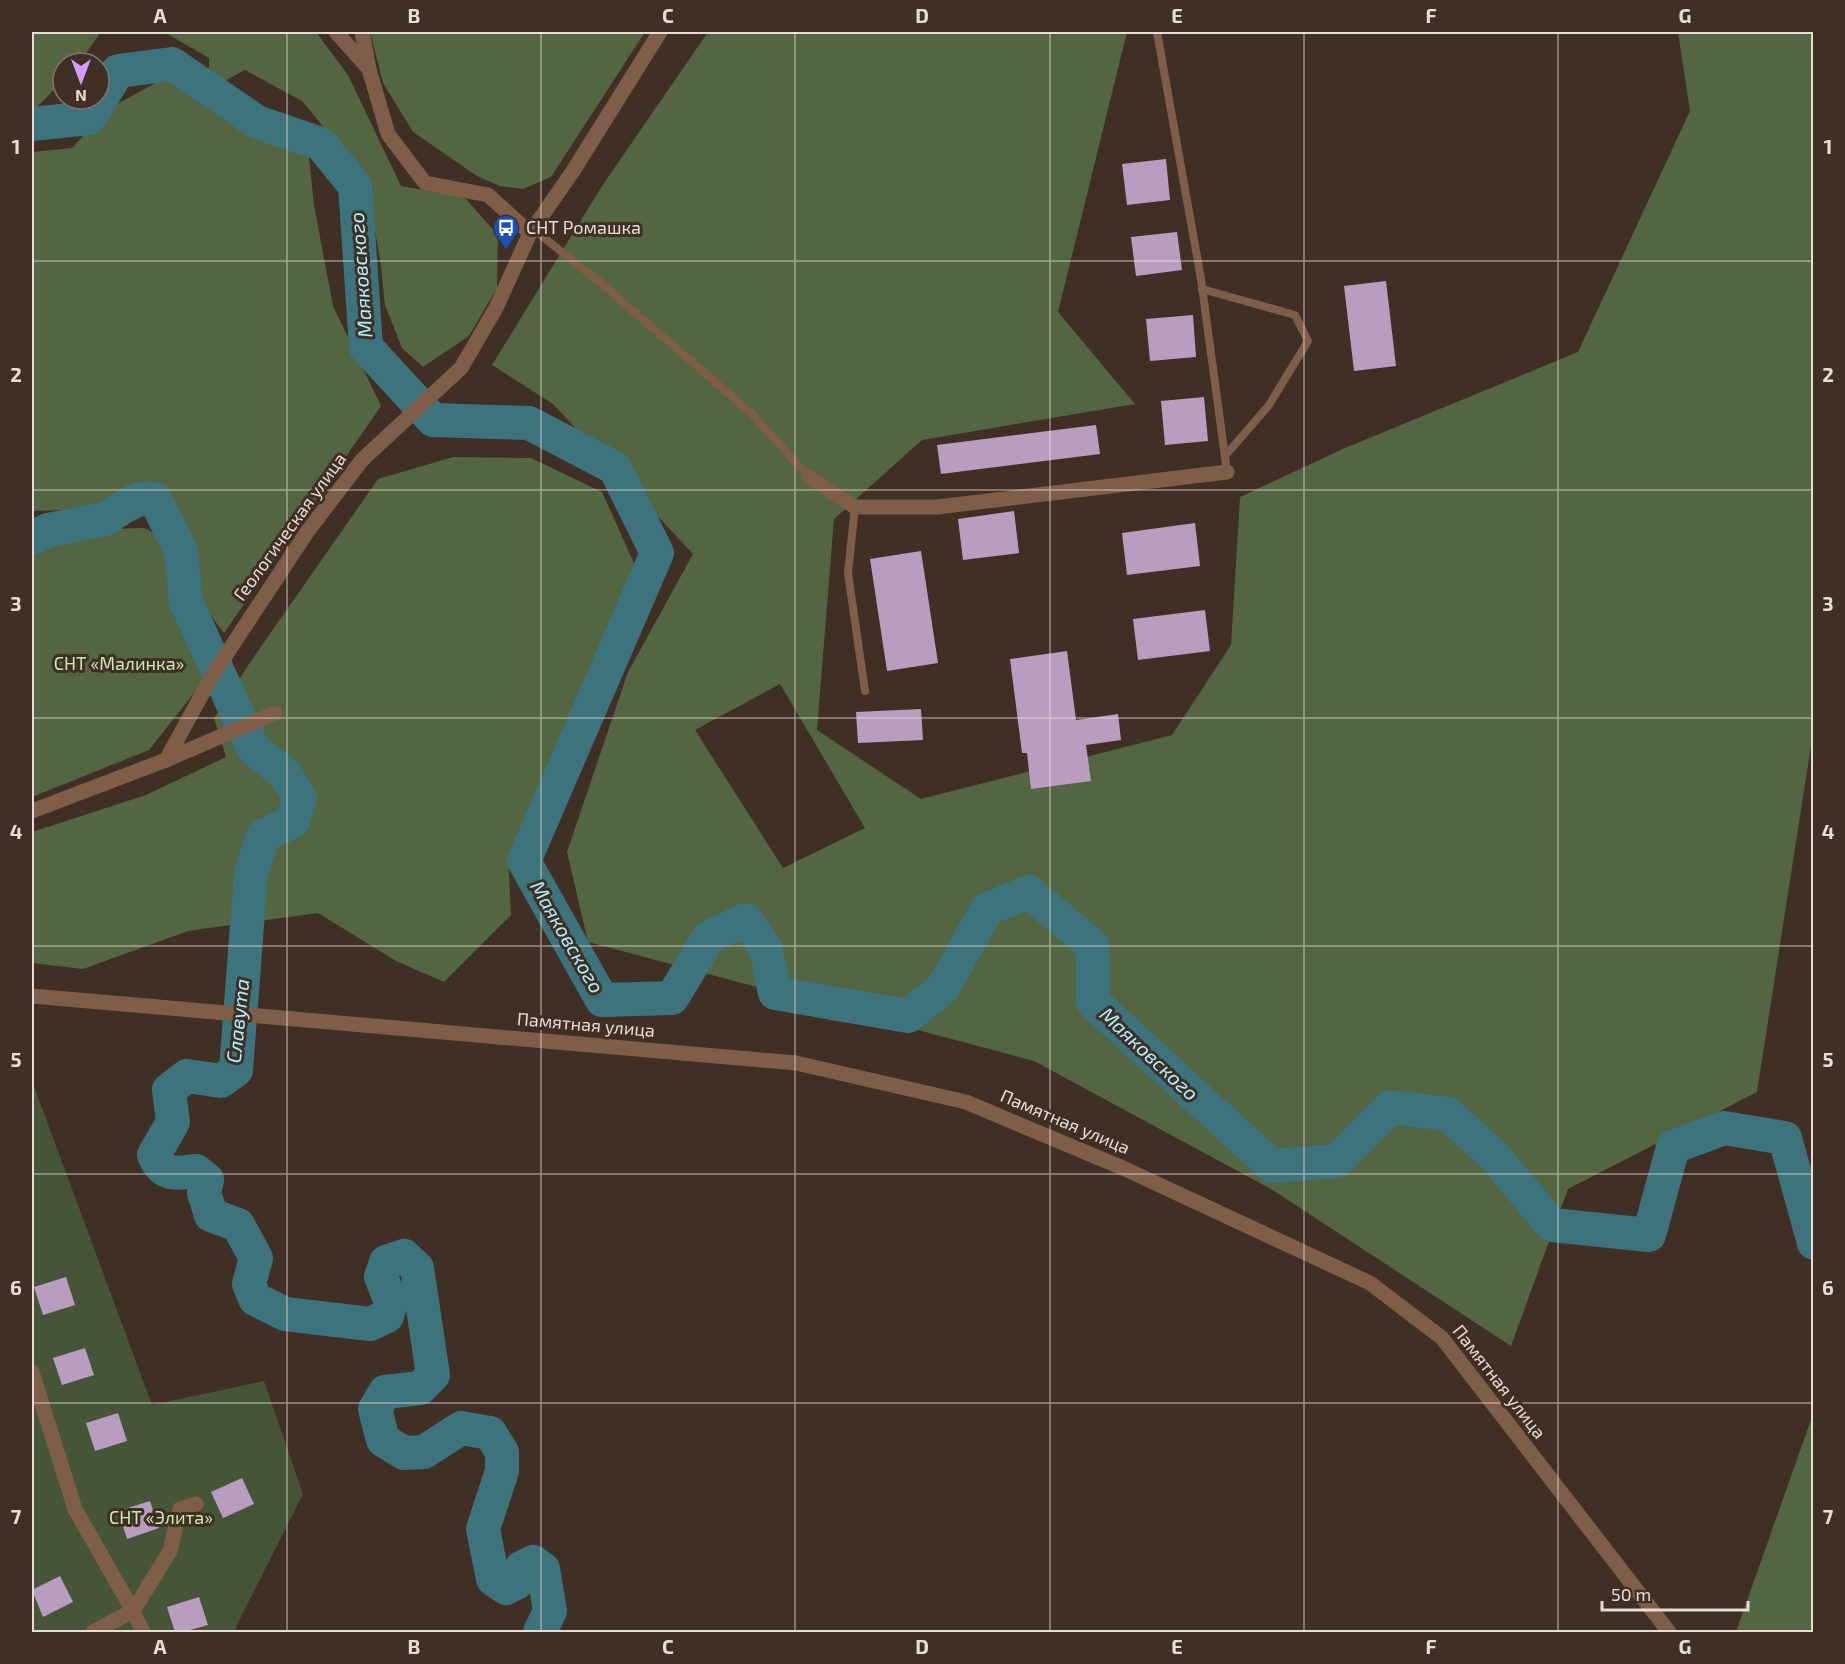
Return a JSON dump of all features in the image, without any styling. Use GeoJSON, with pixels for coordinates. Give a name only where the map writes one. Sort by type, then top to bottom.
{"type":"FeatureCollection","features":[{"type":"Feature","properties":{"kind":"street"},"geometry":{"type":"LineString","coordinates":[[336,32],[369,69]]}},
{"type":"Feature","properties":{"kind":"street"},"geometry":{"type":"LineString","coordinates":[[362,32],[369,69],[388,134],[425,183],[488,195],[532,231]]}},
{"type":"Feature","properties":{"kind":"street","name":"Геологическая улица"},"geometry":{"type":"LineString","coordinates":[[166,760],[212,676],[307,532],[362,460],[461,368],[496,308],[532,231],[573,171],[660,32]]}},
{"type":"Feature","properties":{"kind":"street"},"geometry":{"type":"LineString","coordinates":[[809,477],[855,507],[937,507],[1227,472]]}},
{"type":"Feature","properties":{"kind":"street"},"geometry":{"type":"LineString","coordinates":[[32,811],[166,760],[275,713]]}},
{"type":"Feature","properties":{"kind":"street","name":"Памятная улица"},"geometry":{"type":"LineString","coordinates":[[32,996],[796,1063],[966,1101],[1123,1168],[1370,1283],[1442,1338],[1669,1632]]}},
{"type":"Feature","properties":{"kind":"street"},"geometry":{"type":"LineString","coordinates":[[32,1372],[37,1414],[75,1509],[143,1632]]}},
{"type":"Feature","properties":{"kind":"street"},"geometry":{"type":"LineString","coordinates":[[93,1632],[133,1611],[170,1551],[180,1509],[196,1504]]}},
{"type":"Feature","properties":{"kind":"lane"},"geometry":{"type":"LineString","coordinates":[[1157,32],[1202,289],[1227,472]]}},
{"type":"Feature","properties":{"kind":"lane"},"geometry":{"type":"LineString","coordinates":[[532,231],[601,284],[752,414],[809,477]]}},
{"type":"Feature","properties":{"kind":"lane"},"geometry":{"type":"LineString","coordinates":[[1202,289],[1295,315],[1308,341],[1269,405],[1225,456]]}},
{"type":"Feature","properties":{"kind":"lane"},"geometry":{"type":"LineString","coordinates":[[855,507],[848,573],[865,691]]}},
{"type":"Feature","properties":{"kind":"green space"},"geometry":{"type":"Polygon","coordinates":[[[32,32],[101,32],[88,51],[51,51],[51,93],[32,112],[32,32]]]}},
{"type":"Feature","properties":{"kind":"green space"},"geometry":{"type":"Polygon","coordinates":[[[164,32],[316,32],[348,75],[401,186],[464,197],[498,235],[497,288],[469,336],[423,367],[402,348],[385,305],[380,258],[370,205],[331,136],[302,101],[245,70],[221,83],[209,74],[209,58],[164,32]]]}},
{"type":"Feature","properties":{"kind":"green space"},"geometry":{"type":"Polygon","coordinates":[[[370,32],[645,32],[551,177],[523,189],[500,186],[477,176],[413,132],[383,83],[370,32]]]}},
{"type":"Feature","properties":{"kind":"green space"},"geometry":{"type":"Polygon","coordinates":[[[708,32],[1127,32],[1058,312],[1135,404],[922,440],[834,519],[817,730],[921,799],[1172,735],[1231,645],[1240,497],[1345,448],[1578,352],[1690,111],[1678,32],[1813,32],[1813,733],[1757,1092],[1568,1189],[1511,1346],[1271,1189],[1034,1061],[588,942],[567,852],[628,672],[693,554],[553,404],[492,365],[602,186],[708,32]],[[780,684],[695,730],[783,868],[865,828],[780,684]]]}},
{"type":"Feature","properties":{"kind":"green space"},"geometry":{"type":"Polygon","coordinates":[[[170,75],[225,119],[309,157],[314,205],[333,306],[381,406],[224,633],[201,603],[173,515],[148,488],[98,509],[32,511],[32,152],[72,148],[106,111],[111,111],[111,107],[170,75]]]}},
{"type":"Feature","properties":{"kind":"green space"},"geometry":{"type":"Polygon","coordinates":[[[453,457],[531,458],[602,492],[634,563],[616,618],[583,695],[508,856],[511,915],[444,982],[396,961],[318,913],[188,931],[83,969],[32,963],[32,832],[146,795],[226,757],[214,718],[378,479],[453,457]]]}},
{"type":"Feature","properties":{"kind":"green space","name":"СНТ «Малинка»"},"geometry":{"type":"Polygon","coordinates":[[[144,528],[165,538],[206,665],[202,683],[149,750],[32,797],[32,545],[73,530],[144,528]]]}},
{"type":"Feature","properties":{"kind":"green space","name":"СНТ «Элита»"},"geometry":{"type":"Polygon","coordinates":[[[32,1081],[152,1405],[264,1381],[303,1494],[236,1627],[236,1632],[32,1632],[32,1081]]]}},
{"type":"Feature","properties":{"kind":"green space"},"geometry":{"type":"Polygon","coordinates":[[[1813,1414],[1813,1632],[1736,1632],[1813,1414]]]}},
{"type":"Feature","properties":{"kind":"building"},"geometry":{"type":"Polygon","coordinates":[[[1166,159],[1170,200],[1127,205],[1122,164],[1166,159]]]}},
{"type":"Feature","properties":{"kind":"building"},"geometry":{"type":"Polygon","coordinates":[[[1177,232],[1182,270],[1136,276],[1131,237],[1177,232]]]}},
{"type":"Feature","properties":{"kind":"building"},"geometry":{"type":"Polygon","coordinates":[[[1386,281],[1396,366],[1354,371],[1344,286],[1386,281]]]}},
{"type":"Feature","properties":{"kind":"building"},"geometry":{"type":"Polygon","coordinates":[[[1193,315],[1196,357],[1150,361],[1146,319],[1193,315]]]}},
{"type":"Feature","properties":{"kind":"building"},"geometry":{"type":"Polygon","coordinates":[[[1204,397],[1208,441],[1165,445],[1161,401],[1204,397]]]}},
{"type":"Feature","properties":{"kind":"building"},"geometry":{"type":"Polygon","coordinates":[[[1096,425],[1100,454],[941,474],[937,445],[1096,425]]]}},
{"type":"Feature","properties":{"kind":"building"},"geometry":{"type":"Polygon","coordinates":[[[1014,511],[1019,553],[963,560],[958,519],[1014,511]]]}},
{"type":"Feature","properties":{"kind":"building"},"geometry":{"type":"Polygon","coordinates":[[[1195,523],[1200,566],[1127,575],[1122,533],[1195,523]]]}},
{"type":"Feature","properties":{"kind":"building"},"geometry":{"type":"Polygon","coordinates":[[[921,551],[938,663],[887,671],[870,559],[921,551]]]}},
{"type":"Feature","properties":{"kind":"building"},"geometry":{"type":"Polygon","coordinates":[[[1205,610],[1210,651],[1138,660],[1133,619],[1205,610]]]}},
{"type":"Feature","properties":{"kind":"building"},"geometry":{"type":"Polygon","coordinates":[[[1067,651],[1076,720],[1118,714],[1121,740],[1086,745],[1091,781],[1031,789],[1027,753],[1022,753],[1010,659],[1067,651]]]}},
{"type":"Feature","properties":{"kind":"building"},"geometry":{"type":"Polygon","coordinates":[[[921,709],[923,740],[858,743],[856,712],[921,709]]]}},
{"type":"Feature","properties":{"kind":"building"},"geometry":{"type":"Polygon","coordinates":[[[66,1277],[75,1305],[43,1315],[34,1287],[66,1277]]]}},
{"type":"Feature","properties":{"kind":"building"},"geometry":{"type":"Polygon","coordinates":[[[85,1348],[94,1375],[62,1385],[53,1358],[85,1348]]]}},
{"type":"Feature","properties":{"kind":"building"},"geometry":{"type":"Polygon","coordinates":[[[118,1413],[127,1441],[95,1451],[86,1423],[118,1413]]]}},
{"type":"Feature","properties":{"kind":"building"},"geometry":{"type":"Polygon","coordinates":[[[242,1478],[254,1504],[223,1518],[211,1492],[242,1478]]]}},
{"type":"Feature","properties":{"kind":"building"},"geometry":{"type":"Polygon","coordinates":[[[150,1501],[159,1528],[127,1539],[118,1511],[150,1501]]]}},
{"type":"Feature","properties":{"kind":"building"},"geometry":{"type":"Polygon","coordinates":[[[60,1576],[73,1602],[43,1617],[32,1590],[60,1576]]]}},
{"type":"Feature","properties":{"kind":"building"},"geometry":{"type":"Polygon","coordinates":[[[199,1597],[208,1625],[175,1632],[167,1607],[199,1597]]]}},
{"type":"Feature","properties":{"kind":"waterway","name":"Маяковского"},"geometry":{"type":"LineString","coordinates":[[32,124],[89,118],[118,71],[172,64],[257,122],[321,144],[355,186],[366,347],[433,420],[529,423],[615,468],[657,553],[524,861],[602,1000],[672,998],[709,937],[746,920],[766,950],[775,993],[908,1016],[943,988],[987,909],[1029,892],[1093,946],[1093,1002],[1272,1166],[1337,1161],[1390,1107],[1448,1114],[1495,1157],[1552,1225],[1649,1235],[1673,1147],[1724,1128],[1785,1138],[1814,1243]]}},
{"type":"Feature","properties":{"kind":"waterway","name":"Славута"},"geometry":{"type":"LineString","coordinates":[[32,538],[48,530],[105,519],[139,499],[155,499],[181,551],[186,602],[253,748],[286,775],[300,798],[293,821],[263,836],[251,873],[236,1070],[221,1081],[187,1076],[169,1090],[173,1122],[154,1155],[166,1170],[176,1173],[196,1171],[207,1180],[204,1193],[211,1215],[238,1225],[256,1258],[249,1284],[255,1299],[285,1314],[370,1324],[387,1316],[391,1302],[381,1277],[386,1262],[404,1256],[417,1268],[433,1375],[420,1388],[385,1392],[375,1409],[383,1440],[404,1453],[424,1452],[461,1428],[490,1433],[502,1452],[502,1471],[483,1529],[493,1579],[506,1588],[516,1583],[521,1568],[533,1562],[543,1569],[550,1611],[540,1632]]}},
{"type":"Feature","properties":{"kind":"place","name":"СНТ Ромашка"},"geometry":{"type":"Point","coordinates":[506,251]}}]}
